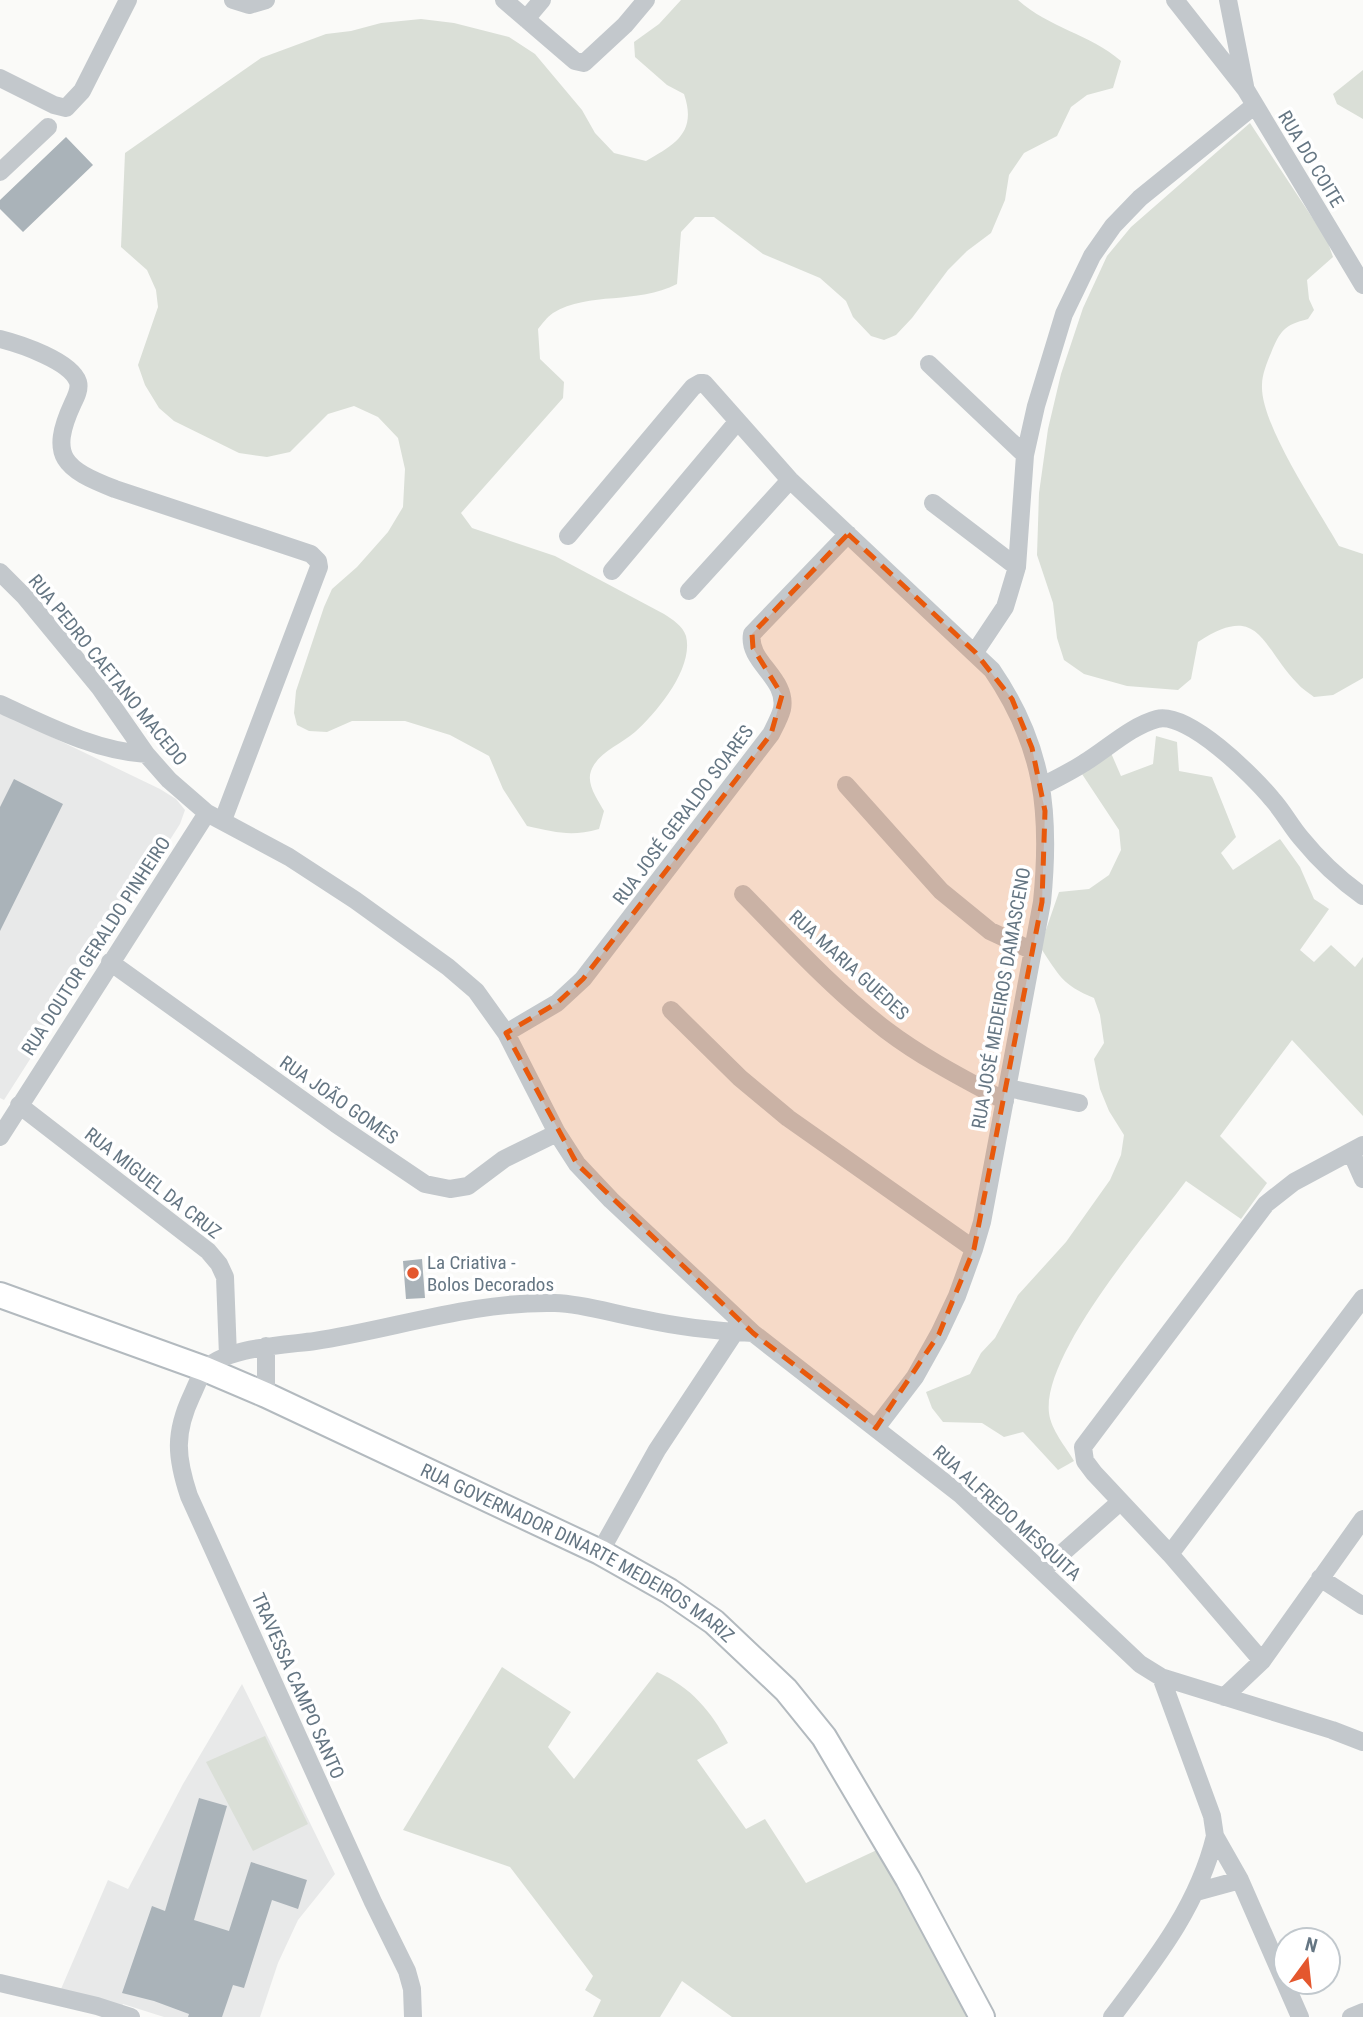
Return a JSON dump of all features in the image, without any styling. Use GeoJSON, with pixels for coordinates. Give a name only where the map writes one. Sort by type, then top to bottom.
{"type":"FeatureCollection","features":[{"type":"Feature","properties":{"kind":"main road","name":"RUA GOVERNADOR DINARTE MEDEIROS MARIZ"},"geometry":{"type":"LineString","coordinates":[[0,1295],[205,1369],[266,1395],[600,1552],[669,1591],[714,1622],[786,1689],[824,1737],[914,1890],[982,2017]]}},
{"type":"Feature","properties":{"kind":"street"},"geometry":{"type":"LineString","coordinates":[[0,78],[54,105],[66,108],[71,105],[82,91],[128,0]]}},
{"type":"Feature","properties":{"kind":"street"},"geometry":{"type":"LineString","coordinates":[[233,0],[249,5],[257,5],[266,0]]}},
{"type":"Feature","properties":{"kind":"street"},"geometry":{"type":"LineString","coordinates":[[503,0],[575,61],[584,63],[625,25],[646,0]]}},
{"type":"Feature","properties":{"kind":"street"},"geometry":{"type":"LineString","coordinates":[[526,19],[542,0]]}},
{"type":"Feature","properties":{"kind":"street"},"geometry":{"type":"LineString","coordinates":[[1175,0],[1250,97]]}},
{"type":"Feature","properties":{"kind":"street"},"geometry":{"type":"LineString","coordinates":[[1228,0],[1250,97]]}},
{"type":"Feature","properties":{"kind":"street"},"geometry":{"type":"LineString","coordinates":[[975,652],[1005,607],[1017,567],[1025,455],[1064,314],[1092,256],[1113,226],[1140,198],[1250,97]]}},
{"type":"Feature","properties":{"kind":"street","name":"RUA DO COITE"},"geometry":{"type":"LineString","coordinates":[[1250,97],[1363,285]]}},
{"type":"Feature","properties":{"kind":"street"},"geometry":{"type":"LineString","coordinates":[[0,172],[48,127]]}},
{"type":"Feature","properties":{"kind":"street","name":"RUA DOUTOR GERALDO PINHEIRO"},"geometry":{"type":"LineString","coordinates":[[0,339],[23,345],[52,359],[73,374],[79,383],[61,440],[61,452],[69,466],[115,489],[311,554],[318,561],[319,567],[215,817],[110,962],[0,1137]]}},
{"type":"Feature","properties":{"kind":"street"},"geometry":{"type":"LineString","coordinates":[[929,364],[1025,455]]}},
{"type":"Feature","properties":{"kind":"street","name":"RUA JOSÉ MEDEIROS DAMASCENO"},"geometry":{"type":"LineString","coordinates":[[568,536],[693,387],[704,383],[790,480],[992,670],[1012,699],[1032,748],[1042,786],[1047,856],[1042,902],[982,1222],[957,1296],[939,1334],[915,1377],[876,1428]]}},
{"type":"Feature","properties":{"kind":"street"},"geometry":{"type":"LineString","coordinates":[[612,571],[737,422]]}},
{"type":"Feature","properties":{"kind":"street"},"geometry":{"type":"LineString","coordinates":[[690,592],[790,480]]}},
{"type":"Feature","properties":{"kind":"street"},"geometry":{"type":"LineString","coordinates":[[933,503],[1017,567]]}},
{"type":"Feature","properties":{"kind":"street","name":"RUA JOSÉ GERALDO SOARES"},"geometry":{"type":"LineString","coordinates":[[506,1033],[557,1003],[583,979],[771,734],[783,708],[782,695],[779,686],[753,648],[752,634],[848,534]]}},
{"type":"Feature","properties":{"kind":"street","name":"RUA PEDRO CAETANO MACEDO"},"geometry":{"type":"LineString","coordinates":[[0,572],[25,597],[100,688],[146,754],[169,780],[215,817],[289,857],[355,900],[448,967],[475,991],[506,1033],[556,1133],[577,1164],[611,1200],[753,1333]]}},
{"type":"Feature","properties":{"kind":"street"},"geometry":{"type":"LineString","coordinates":[[0,704],[67,734],[104,747],[127,753],[146,754]]}},
{"type":"Feature","properties":{"kind":"street"},"geometry":{"type":"LineString","coordinates":[[1042,786],[1084,764],[1150,722],[1173,719],[1183,723],[1231,757],[1273,800],[1301,838],[1341,881],[1363,896]]}},
{"type":"Feature","properties":{"kind":"street"},"geometry":{"type":"LineString","coordinates":[[846,785],[941,891],[990,931],[1033,951]]}},
{"type":"Feature","properties":{"kind":"street","name":"RUA MARIA GUEDES"},"geometry":{"type":"LineString","coordinates":[[743,894],[798,951],[886,1030],[931,1062],[1006,1095],[1079,1102]]}},
{"type":"Feature","properties":{"kind":"street","name":"RUA JOÃO GOMES"},"geometry":{"type":"LineString","coordinates":[[110,962],[346,1131],[425,1184],[450,1189],[468,1185],[504,1159],[556,1133]]}},
{"type":"Feature","properties":{"kind":"street"},"geometry":{"type":"LineString","coordinates":[[671,1010],[740,1078],[788,1118],[974,1249]]}},
{"type":"Feature","properties":{"kind":"street","name":"RUA MIGUEL DA CRUZ"},"geometry":{"type":"LineString","coordinates":[[19,1105],[191,1237],[219,1264],[225,1278],[228,1356]]}},
{"type":"Feature","properties":{"kind":"street"},"geometry":{"type":"LineString","coordinates":[[1262,1661],[1085,1461],[1084,1444],[1266,1204],[1294,1182],[1357,1148],[1363,1179]]}},
{"type":"Feature","properties":{"kind":"street"},"geometry":{"type":"LineString","coordinates":[[1170,1554],[1363,1298]]}},
{"type":"Feature","properties":{"kind":"street"},"geometry":{"type":"LineString","coordinates":[[205,1369],[228,1356],[266,1346],[315,1341],[474,1310],[534,1304],[558,1303],[646,1320],[753,1333]]}},
{"type":"Feature","properties":{"kind":"street"},"geometry":{"type":"LineString","coordinates":[[600,1552],[657,1450],[735,1332]]}},
{"type":"Feature","properties":{"kind":"street","name":"RUA ALFREDO MESQUITA"},"geometry":{"type":"LineString","coordinates":[[753,1333],[961,1495],[1140,1664],[1161,1677],[1363,1742]]}},
{"type":"Feature","properties":{"kind":"street"},"geometry":{"type":"LineString","coordinates":[[266,1346],[266,1395]]}},
{"type":"Feature","properties":{"kind":"street","name":"TRAVESSA CAMPO SANTO"},"geometry":{"type":"LineString","coordinates":[[205,1369],[180,1427],[177,1448],[183,1478],[278,1695],[373,1902],[408,1971],[413,2017]]}},
{"type":"Feature","properties":{"kind":"street"},"geometry":{"type":"LineString","coordinates":[[1042,1572],[1120,1502]]}},
{"type":"Feature","properties":{"kind":"street"},"geometry":{"type":"LineString","coordinates":[[1224,1697],[1262,1661],[1363,1519]]}},
{"type":"Feature","properties":{"kind":"street"},"geometry":{"type":"LineString","coordinates":[[1320,1578],[1363,1606]]}},
{"type":"Feature","properties":{"kind":"street"},"geometry":{"type":"LineString","coordinates":[[1161,1677],[1212,1816],[1215,1836],[1240,1880],[1300,2017]]}},
{"type":"Feature","properties":{"kind":"street"},"geometry":{"type":"LineString","coordinates":[[1112,2017],[1168,1943],[1196,1892],[1215,1836]]}},
{"type":"Feature","properties":{"kind":"street"},"geometry":{"type":"LineString","coordinates":[[1196,1892],[1240,1880]]}},
{"type":"Feature","properties":{"kind":"street"},"geometry":{"type":"LineString","coordinates":[[0,1983],[97,2006],[131,2017]]}},
{"type":"Feature","properties":{"kind":"street"},"geometry":{"type":"LineString","coordinates":[[1352,2017],[1363,2012]]}},
{"type":"Feature","properties":{"kind":"highlighted area"},"geometry":{"type":"Polygon","coordinates":[[[848,534],[975,652],[1012,699],[1032,748],[1045,811],[1042,902],[974,1249],[939,1334],[876,1428],[753,1333],[577,1164],[506,1033],[557,1003],[583,979],[771,734],[782,695],[753,648],[752,634],[848,534]]]}},
{"type":"Feature","properties":{"kind":"shaded area"},"geometry":{"type":"Polygon","coordinates":[[[681,0],[1018,0],[1043,18],[1096,44],[1121,61],[1113,88],[1087,95],[1071,107],[1057,136],[1024,153],[1009,175],[1005,200],[991,233],[948,270],[896,335],[884,340],[871,336],[853,317],[846,301],[820,278],[763,254],[714,217],[695,217],[681,232],[677,284],[646,294],[567,306],[551,315],[538,329],[540,359],[564,382],[563,398],[461,513],[472,528],[555,556],[664,614],[682,629],[687,648],[679,675],[663,701],[635,732],[594,764],[590,776],[591,786],[604,811],[599,829],[580,833],[555,832],[527,826],[503,789],[489,756],[450,735],[405,721],[352,721],[327,732],[309,731],[297,725],[294,713],[296,691],[332,589],[357,567],[388,532],[403,507],[405,469],[398,438],[378,417],[354,406],[328,414],[290,452],[267,457],[239,453],[174,421],[159,408],[145,385],[138,365],[158,307],[156,290],[147,270],[121,247],[125,153],[261,58],[326,34],[381,23],[421,19],[454,23],[509,37],[535,54],[582,110],[595,133],[614,153],[646,161],[666,149],[681,135],[688,118],[687,107],[684,94],[667,85],[635,57],[634,42],[659,24],[681,0]]]}},
{"type":"Feature","properties":{"kind":"shaded area"},"geometry":{"type":"Polygon","coordinates":[[[1363,70],[1363,119],[1337,104],[1333,94],[1363,70]]]}},
{"type":"Feature","properties":{"kind":"shaded area"},"geometry":{"type":"Polygon","coordinates":[[[1250,123],[1327,240],[1333,257],[1307,280],[1309,299],[1314,310],[1308,319],[1293,324],[1280,334],[1266,364],[1262,385],[1264,402],[1280,443],[1339,546],[1363,554],[1363,678],[1333,695],[1314,697],[1303,689],[1257,633],[1247,627],[1235,626],[1219,630],[1198,642],[1191,679],[1178,690],[1127,686],[1084,674],[1064,660],[1057,638],[1053,603],[1037,555],[1039,493],[1048,429],[1061,374],[1083,308],[1107,256],[1131,227],[1250,123]]]}},
{"type":"Feature","properties":{"kind":"shaded area"},"geometry":{"type":"Polygon","coordinates":[[[0,712],[160,789],[176,799],[185,810],[180,824],[4,1100],[0,1098],[0,712]]]}},
{"type":"Feature","properties":{"kind":"shaded area"},"geometry":{"type":"Polygon","coordinates":[[[1156,736],[1177,742],[1179,771],[1212,777],[1236,837],[1221,853],[1233,870],[1280,839],[1300,867],[1314,899],[1329,909],[1300,950],[1314,962],[1331,945],[1355,967],[1363,957],[1363,1116],[1292,1040],[1220,1136],[1267,1183],[1241,1219],[1186,1181],[1101,1293],[1062,1358],[1051,1388],[1049,1413],[1056,1432],[1074,1461],[1058,1470],[1023,1432],[1004,1437],[982,1423],[943,1422],[932,1408],[926,1392],[970,1374],[981,1353],[995,1338],[1018,1295],[1066,1242],[1110,1180],[1121,1155],[1124,1135],[1109,1111],[1100,1089],[1094,1059],[1104,1043],[1100,1015],[1094,998],[1068,984],[1040,947],[1059,892],[1089,889],[1109,875],[1121,850],[1119,830],[1082,774],[1111,753],[1121,776],[1153,764],[1156,736]]]}},
{"type":"Feature","properties":{"kind":"shaded area"},"geometry":{"type":"Polygon","coordinates":[[[502,1667],[571,1712],[548,1747],[574,1779],[657,1672],[680,1685],[707,1710],[728,1743],[697,1760],[746,1829],[765,1819],[806,1883],[879,1849],[967,2017],[732,2017],[682,1981],[660,2017],[593,2017],[601,2000],[585,1990],[593,1976],[510,1867],[403,1830],[502,1667]]]}},
{"type":"Feature","properties":{"kind":"shaded area"},"geometry":{"type":"Polygon","coordinates":[[[242,1684],[335,1874],[298,1920],[278,1963],[260,2017],[164,2017],[123,2004],[121,2009],[61,1989],[108,1880],[128,1889],[183,1784],[242,1684]]]}},
{"type":"Feature","properties":{"kind":"shaded area"},"geometry":{"type":"Polygon","coordinates":[[[265,1736],[308,1824],[253,1851],[206,1762],[265,1736]]]}},
{"type":"Feature","properties":{"kind":"building"},"geometry":{"type":"Polygon","coordinates":[[[66,137],[93,165],[23,232],[0,209],[0,200],[66,137]]]}},
{"type":"Feature","properties":{"kind":"building"},"geometry":{"type":"Polygon","coordinates":[[[14,779],[63,804],[0,931],[0,807],[14,779]]]}},
{"type":"Feature","properties":{"kind":"building","name":"La Criativa - Bolos Decorados"},"geometry":{"type":"Polygon","coordinates":[[[422,1259],[425,1298],[406,1299],[403,1261],[422,1259]]]}},
{"type":"Feature","properties":{"kind":"building"},"geometry":{"type":"Polygon","coordinates":[[[199,1798],[227,1806],[194,1920],[229,1931],[251,1862],[307,1880],[298,1909],[272,1900],[244,1988],[233,1985],[222,2017],[188,2017],[189,2014],[154,2001],[122,1993],[152,1906],[165,1911],[199,1798]]]}},
{"type":"Feature","properties":{"kind":"place","name":"La Criativa - Bolos Decorados"},"geometry":{"type":"Point","coordinates":[413,1273]}}]}
